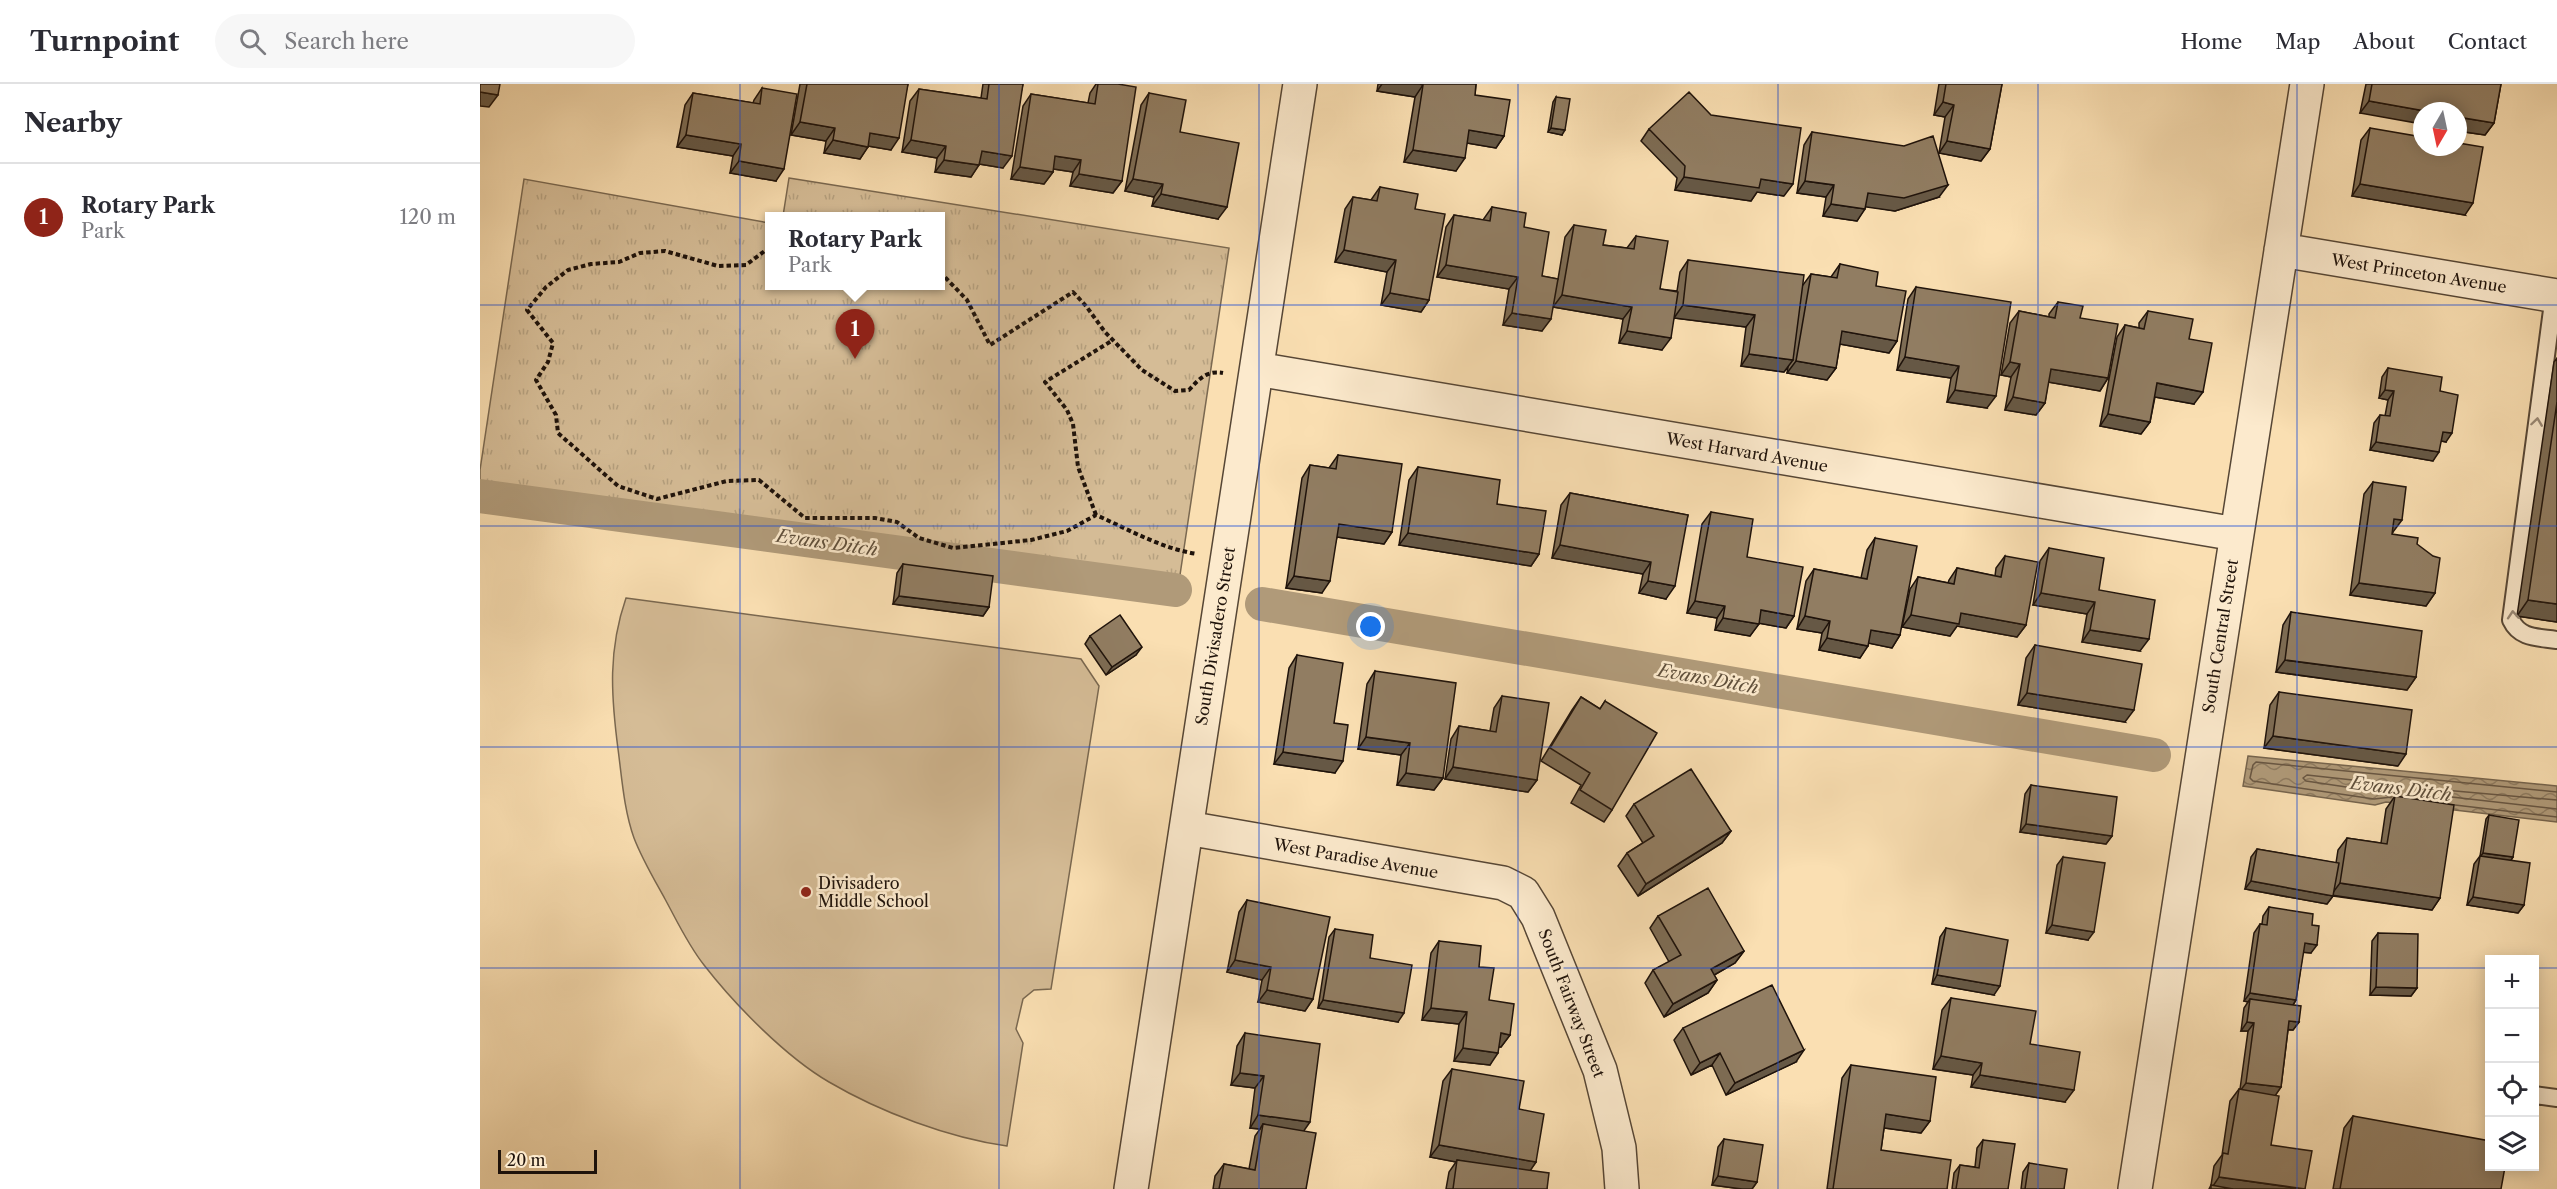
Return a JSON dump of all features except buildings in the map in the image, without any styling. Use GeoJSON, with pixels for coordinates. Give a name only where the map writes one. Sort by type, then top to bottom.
{"type":"FeatureCollection","features":[{"type":"Feature","properties":{"kind":"street","name":"South Divisadero Street"},"geometry":{"type":"LineString","coordinates":[[1131,1189],[1300,84]]}},
{"type":"Feature","properties":{"kind":"street","name":"South Central Street"},"geometry":{"type":"LineString","coordinates":[[2135,1189],[2307,84]]}},
{"type":"Feature","properties":{"kind":"street","name":"West Princeton Avenue"},"geometry":{"type":"LineString","coordinates":[[2281,250],[2556,295]]}},
{"type":"Feature","properties":{"kind":"street","name":"West Harvard Avenue"},"geometry":{"type":"LineString","coordinates":[[1257,374],[2236,534]]}},
{"type":"Feature","properties":{"kind":"street","name":"West Paradise Avenue"},"geometry":{"type":"LineString","coordinates":[[1186,828],[1503,883],[1523,893]]}},
{"type":"Feature","properties":{"kind":"street","name":"South Fairway Street"},"geometry":{"type":"LineString","coordinates":[[1523,893],[1538,917],[1600,1070],[1619,1148],[1622,1189]]}},
{"type":"Feature","properties":{"kind":"lane"},"geometry":{"type":"LineString","coordinates":[[2556,295],[2511,620],[2522,635],[2557,640]]}},
{"type":"Feature","properties":{"kind":"lane"},"geometry":{"type":"LineString","coordinates":[[2539,1096],[2557,1098]]}},
{"type":"Feature","properties":{"kind":"path"},"geometry":{"type":"LineString","coordinates":[[765,251],[746,265],[718,266],[665,251],[640,253],[620,262],[591,264],[568,270],[546,287],[527,310],[553,343],[548,362],[536,380],[556,415],[558,433],[618,486],[657,499],[727,481],[759,480],[805,518],[874,518],[897,522],[919,538],[953,548],[1031,540],[1067,531],[1096,515]]}},
{"type":"Feature","properties":{"kind":"path"},"geometry":{"type":"LineString","coordinates":[[945,277],[967,300],[982,325],[990,345],[1073,292],[1113,340],[1142,370],[1175,391],[1189,390],[1203,376],[1217,372],[1257,374]]}},
{"type":"Feature","properties":{"kind":"path"},"geometry":{"type":"LineString","coordinates":[[1113,340],[1045,382],[1067,410],[1073,424],[1078,467],[1096,515],[1173,550],[1227,560]]}},
{"type":"Feature","properties":{"kind":"green space"},"geometry":{"type":"Polygon","coordinates":[[[789,178],[1229,248],[1177,595],[480,483],[480,470],[524,179],[765,222],[765,290],[945,290],[945,212],[784,212],[789,178]]]}},
{"type":"Feature","properties":{"kind":"green space"},"geometry":{"type":"Polygon","coordinates":[[[626,598],[1081,659],[1099,686],[1051,989],[1034,990],[1023,999],[1016,1029],[1023,1043],[1007,1146],[962,1137],[915,1122],[870,1104],[829,1082],[796,1059],[762,1029],[731,997],[698,957],[641,854],[634,838],[626,805],[616,729],[613,673],[616,636],[626,598]]]}},
{"type":"Feature","properties":{"kind":"water"},"geometry":{"type":"Polygon","coordinates":[[[2248,756],[2557,786],[2557,822],[2386,802],[2375,805],[2243,786],[2248,756]]]}},
{"type":"Feature","properties":{"kind":"waterway","name":"Evans Ditch"},"geometry":{"type":"LineString","coordinates":[[480,496],[1175,590]]}},
{"type":"Feature","properties":{"kind":"waterway","name":"Evans Ditch"},"geometry":{"type":"LineString","coordinates":[[1262,604],[2154,755]]}},
{"type":"Feature","properties":{"kind":"place","name":"Rotary Park"},"geometry":{"type":"Point","coordinates":[855,359]}},
{"type":"Feature","properties":{"kind":"place","name":"Divisadero Middle School"},"geometry":{"type":"Point","coordinates":[806,892]}}]}
